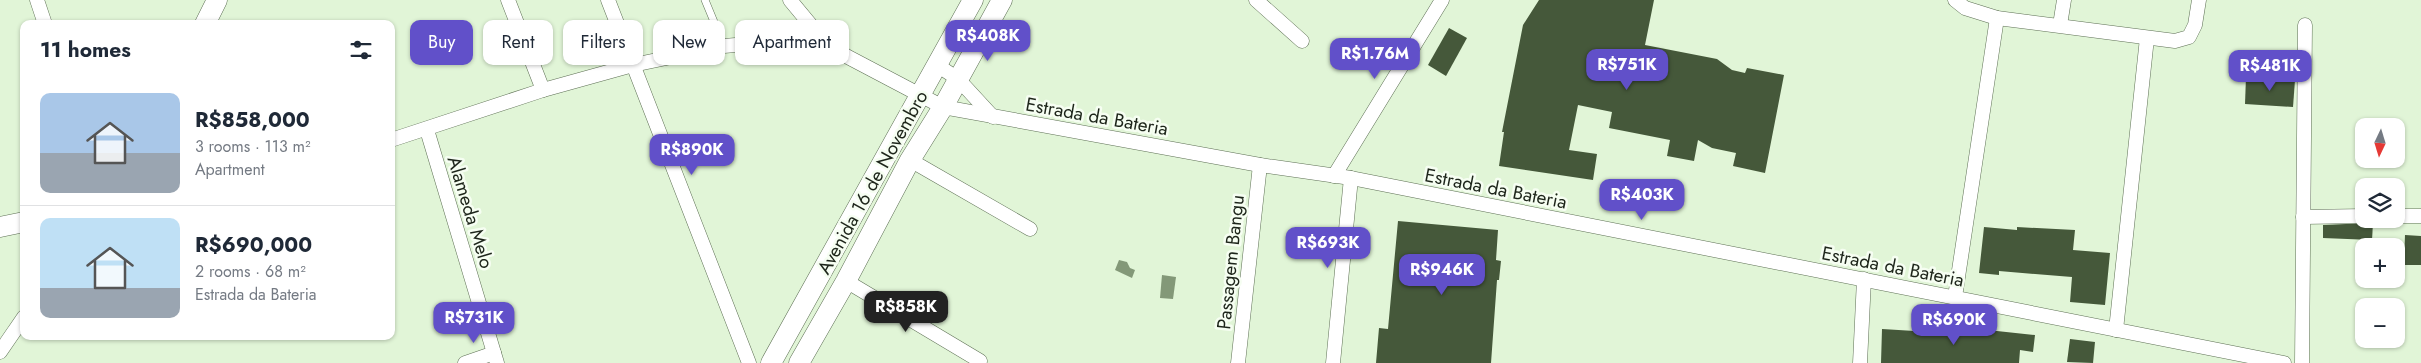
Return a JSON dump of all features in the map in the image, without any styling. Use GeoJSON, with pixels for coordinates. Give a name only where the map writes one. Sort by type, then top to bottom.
{"type":"FeatureCollection","features":[{"type":"Feature","properties":{"kind":"main road"},"geometry":{"type":"LineString","coordinates":[[207,20],[217,0]]}},
{"type":"Feature","properties":{"kind":"main road","name":"Avenida 16 de Novembro"},"geometry":{"type":"LineString","coordinates":[[771,363],[973,0]]}},
{"type":"Feature","properties":{"kind":"main road","name":"Avenida 16 de Novembro"},"geometry":{"type":"LineString","coordinates":[[799,363],[846,281],[910,160],[943,107],[1002,0]]}},
{"type":"Feature","properties":{"kind":"main road"},"geometry":{"type":"LineString","coordinates":[[0,226],[20,223]]}},
{"type":"Feature","properties":{"kind":"street"},"geometry":{"type":"LineString","coordinates":[[36,0],[44,20]]}},
{"type":"Feature","properties":{"kind":"street"},"geometry":{"type":"LineString","coordinates":[[508,0],[543,90]]}},
{"type":"Feature","properties":{"kind":"street"},"geometry":{"type":"LineString","coordinates":[[608,0],[615,20]]}},
{"type":"Feature","properties":{"kind":"street","name":"Estrada da Bateria"},"geometry":{"type":"LineString","coordinates":[[790,0],[807,20]]}},
{"type":"Feature","properties":{"kind":"street"},"geometry":{"type":"LineString","coordinates":[[1256,0],[1302,41]]}},
{"type":"Feature","properties":{"kind":"street"},"geometry":{"type":"LineString","coordinates":[[1334,176],[1442,0]]}},
{"type":"Feature","properties":{"kind":"street"},"geometry":{"type":"LineString","coordinates":[[1955,0],[1964,8],[1997,18],[2176,41],[2189,38],[2195,25],[2199,0]]}},
{"type":"Feature","properties":{"kind":"street"},"geometry":{"type":"LineString","coordinates":[[2060,25],[2064,0]]}},
{"type":"Feature","properties":{"kind":"street"},"geometry":{"type":"LineString","coordinates":[[1955,297],[1997,18]]}},
{"type":"Feature","properties":{"kind":"street"},"geometry":{"type":"LineString","coordinates":[[2302,363],[2305,24]]}},
{"type":"Feature","properties":{"kind":"street"},"geometry":{"type":"LineString","coordinates":[[2116,330],[2147,38]]}},
{"type":"Feature","properties":{"kind":"street","name":"Estrada da Bateria"},"geometry":{"type":"LineString","coordinates":[[849,58],[943,107],[1260,165],[1351,178],[2284,363]]}},
{"type":"Feature","properties":{"kind":"street"},"geometry":{"type":"LineString","coordinates":[[395,139],[543,90],[632,65],[749,363]]}},
{"type":"Feature","properties":{"kind":"street"},"geometry":{"type":"LineString","coordinates":[[937,65],[958,79],[993,117]]}},
{"type":"Feature","properties":{"kind":"street","name":"Alameda Melo"},"geometry":{"type":"LineString","coordinates":[[426,130],[495,358]]}},
{"type":"Feature","properties":{"kind":"street"},"geometry":{"type":"LineString","coordinates":[[910,160],[1030,229]]}},
{"type":"Feature","properties":{"kind":"street","name":"Passagem Bangu"},"geometry":{"type":"LineString","coordinates":[[1238,363],[1260,165]]}},
{"type":"Feature","properties":{"kind":"street"},"geometry":{"type":"LineString","coordinates":[[1333,363],[1351,178]]}},
{"type":"Feature","properties":{"kind":"street"},"geometry":{"type":"LineString","coordinates":[[2303,216],[2355,216]]}},
{"type":"Feature","properties":{"kind":"street"},"geometry":{"type":"LineString","coordinates":[[2405,216],[2421,216]]}},
{"type":"Feature","properties":{"kind":"street"},"geometry":{"type":"LineString","coordinates":[[1860,363],[1864,279]]}},
{"type":"Feature","properties":{"kind":"street"},"geometry":{"type":"LineString","coordinates":[[846,281],[980,361]]}},
{"type":"Feature","properties":{"kind":"street"},"geometry":{"type":"LineString","coordinates":[[0,352],[20,323]]}},
{"type":"Feature","properties":{"kind":"street"},"geometry":{"type":"LineString","coordinates":[[465,363],[495,358]]}},
{"type":"Feature","properties":{"kind":"lane"},"geometry":{"type":"LineString","coordinates":[[705,0],[713,20]]}},
{"type":"Feature","properties":{"kind":"shaded area"},"geometry":{"type":"Polygon","coordinates":[[[1119,260],[1127,262],[1130,268],[1135,270],[1132,278],[1115,270],[1119,260]]]}},
{"type":"Feature","properties":{"kind":"shaded area"},"geometry":{"type":"Polygon","coordinates":[[[1162,275],[1176,277],[1173,299],[1160,298],[1162,275]]]}},
{"type":"Feature","properties":{"kind":"building"},"geometry":{"type":"Polygon","coordinates":[[[1539,0],[1654,0],[1645,45],[1717,59],[1732,70],[1745,73],[1747,68],[1784,75],[1765,173],[1733,166],[1736,153],[1712,148],[1698,140],[1694,161],[1667,156],[1670,140],[1609,128],[1612,112],[1578,105],[1569,150],[1597,154],[1593,180],[1499,166],[1504,132],[1502,132],[1523,25],[1539,0]]]}},
{"type":"Feature","properties":{"kind":"building"},"geometry":{"type":"Polygon","coordinates":[[[1449,28],[1467,38],[1446,76],[1428,65],[1449,28]]]}},
{"type":"Feature","properties":{"kind":"building"},"geometry":{"type":"Polygon","coordinates":[[[2246,77],[2295,80],[2293,107],[2245,104],[2246,77]]]}},
{"type":"Feature","properties":{"kind":"building"},"geometry":{"type":"Polygon","coordinates":[[[1398,221],[1498,230],[1496,260],[1501,261],[1499,280],[1497,280],[1491,363],[1376,363],[1379,328],[1388,329],[1398,221]]]}},
{"type":"Feature","properties":{"kind":"building"},"geometry":{"type":"Polygon","coordinates":[[[2355,224],[2355,228],[2373,228],[2372,238],[2323,238],[2323,225],[2355,224]]]}},
{"type":"Feature","properties":{"kind":"building"},"geometry":{"type":"Polygon","coordinates":[[[1984,227],[2017,230],[2017,227],[2075,230],[2073,250],[2110,253],[2105,305],[2070,302],[2072,277],[1999,271],[1999,275],[1979,273],[1984,227]]]}},
{"type":"Feature","properties":{"kind":"building"},"geometry":{"type":"Polygon","coordinates":[[[2405,235],[2421,236],[2421,265],[2405,265],[2405,235]]]}},
{"type":"Feature","properties":{"kind":"building"},"geometry":{"type":"Polygon","coordinates":[[[1932,324],[2035,335],[2033,352],[2020,350],[2019,363],[1881,363],[1882,329],[1931,332],[1932,324]]]}},
{"type":"Feature","properties":{"kind":"building"},"geometry":{"type":"Polygon","coordinates":[[[2070,339],[2095,342],[2093,363],[2067,362],[2070,339]]]}}]}
